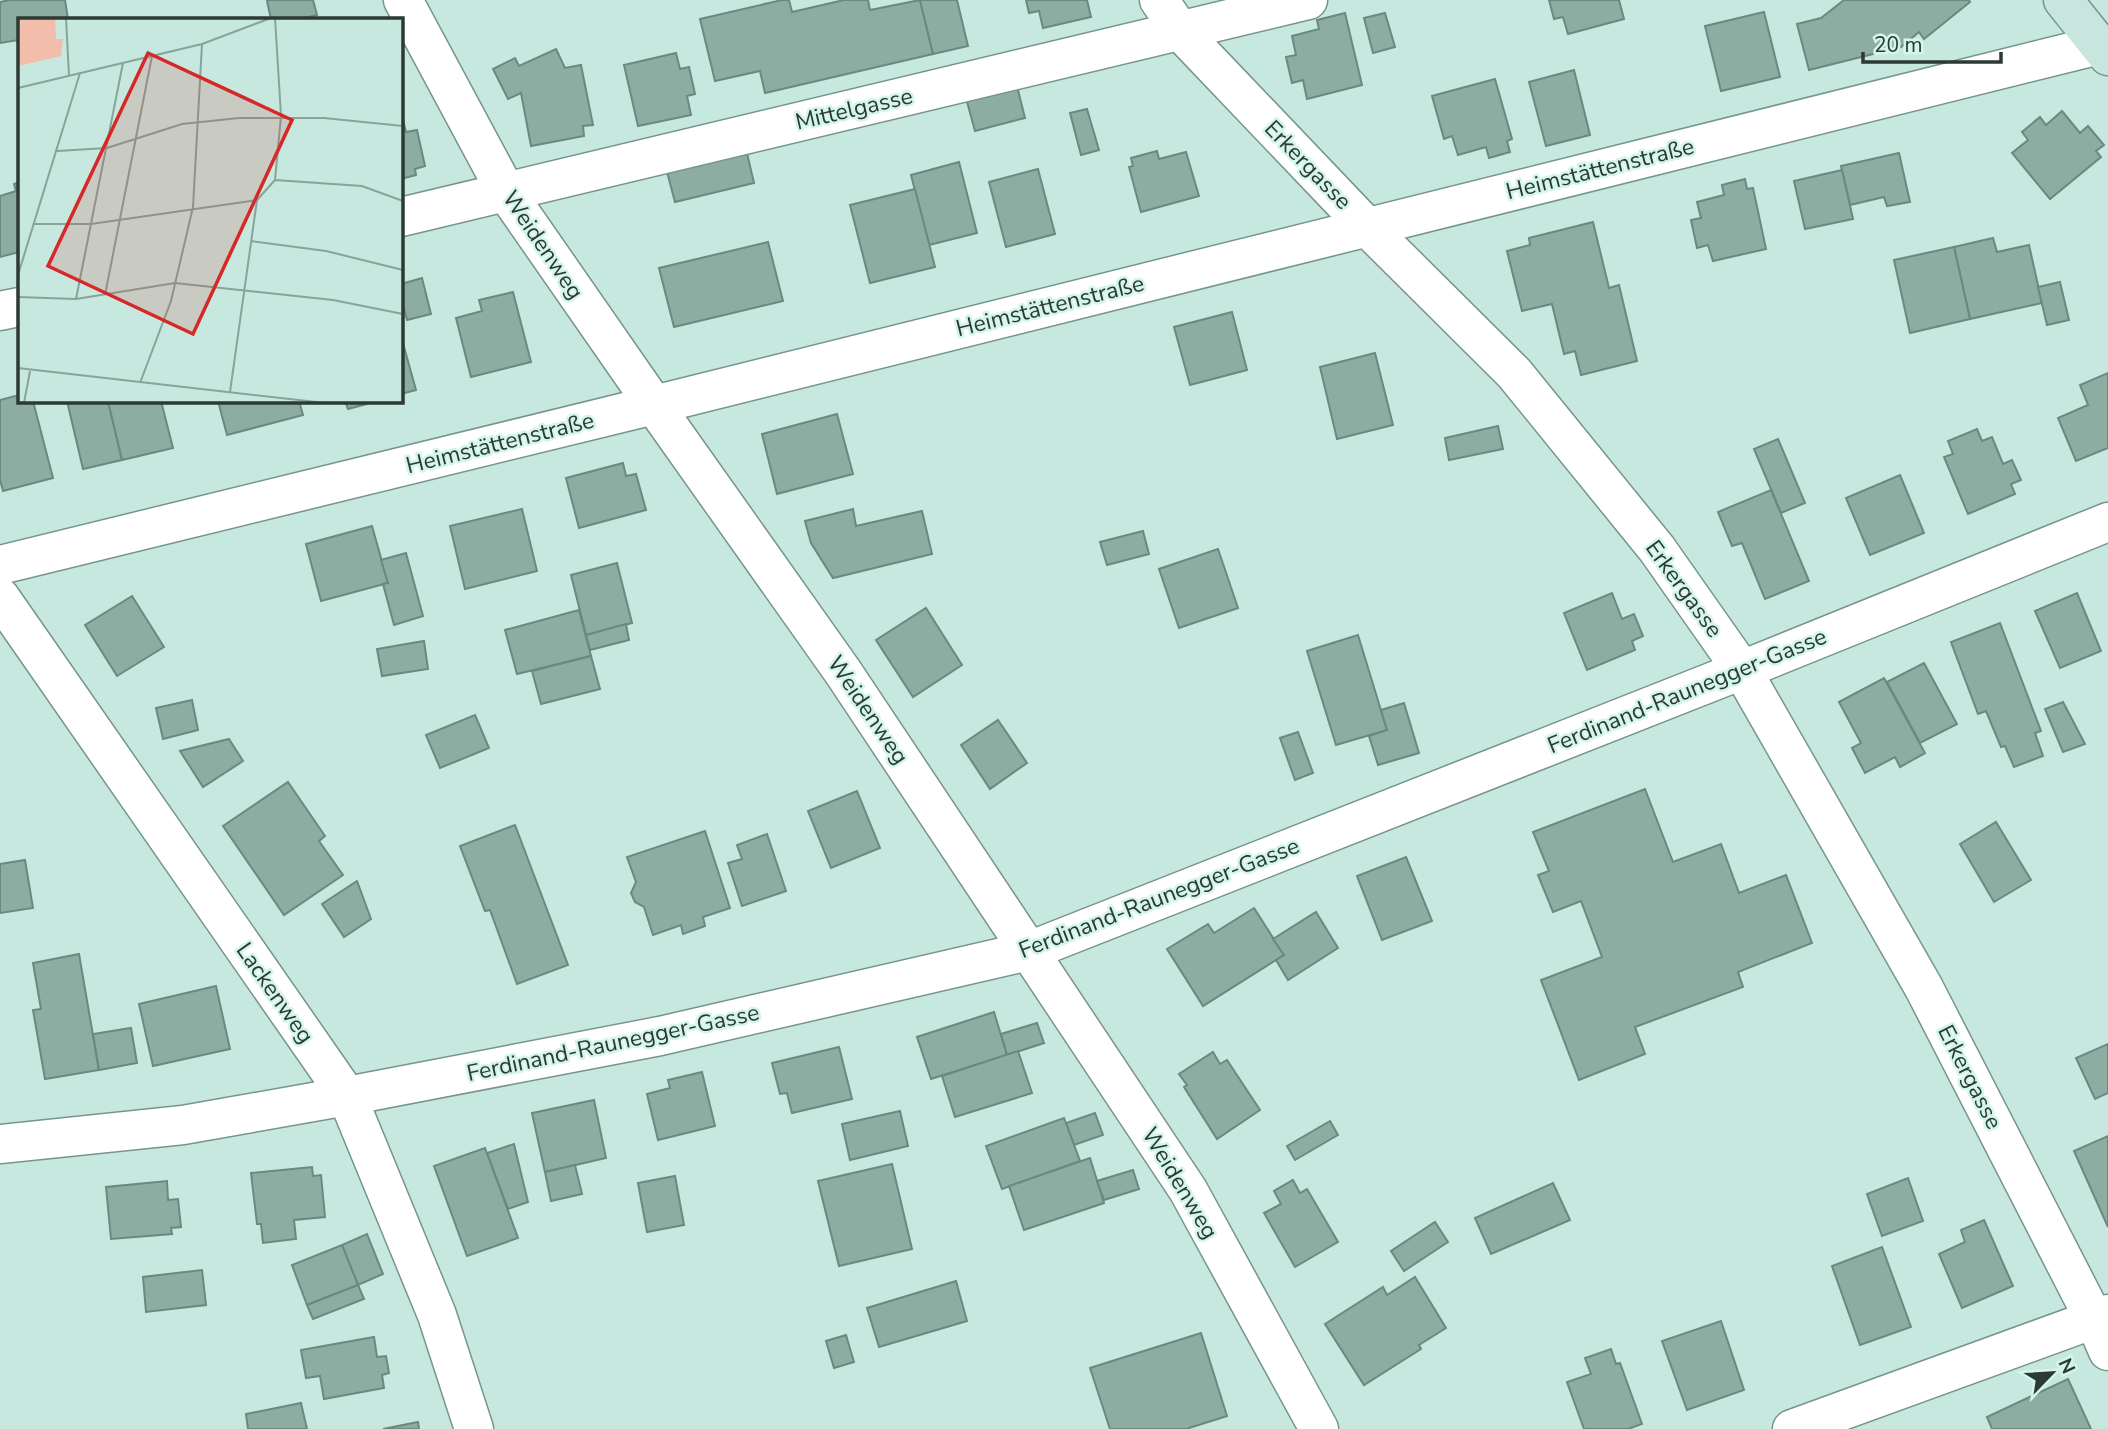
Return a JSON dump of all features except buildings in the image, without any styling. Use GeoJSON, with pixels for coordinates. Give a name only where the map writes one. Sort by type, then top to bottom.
{"type":"FeatureCollection","features":[{"type":"Feature","properties":{"kind":"street","name":"Weidenweg"},"geometry":{"type":"LineString","coordinates":[[403,0],[506,192],[843,672],[1188,1190],[1319,1429]]}},
{"type":"Feature","properties":{"kind":"street","name":"Erkergasse"},"geometry":{"type":"LineString","coordinates":[[1159,0],[1181,32],[1367,227],[1514,373],[1657,549],[1742,670],[1924,988],[2104,1329]]}},
{"type":"Feature","properties":{"kind":"street","name":"Mittelgasse"},"geometry":{"type":"LineString","coordinates":[[402,217],[1308,0]]}},
{"type":"Feature","properties":{"kind":"street"},"geometry":{"type":"LineString","coordinates":[[2063,0],[2104,50]]}},
{"type":"Feature","properties":{"kind":"street","name":"Heimstättenstraße"},"geometry":{"type":"LineString","coordinates":[[0,565],[1367,227],[2104,50]]}},
{"type":"Feature","properties":{"kind":"street"},"geometry":{"type":"LineString","coordinates":[[0,311],[18,307]]}},
{"type":"Feature","properties":{"kind":"street","name":"Ferdinand-Raunegger-Gasse"},"geometry":{"type":"LineString","coordinates":[[0,1144],[183,1125],[347,1096],[660,1036],[1029,951],[1742,670],[2108,522]]}},
{"type":"Feature","properties":{"kind":"street","name":"Lackenweg"},"geometry":{"type":"LineString","coordinates":[[0,597],[347,1096],[437,1315],[474,1429]]}},
{"type":"Feature","properties":{"kind":"street"},"geometry":{"type":"LineString","coordinates":[[1792,1429],[2104,1329]]}}]}
